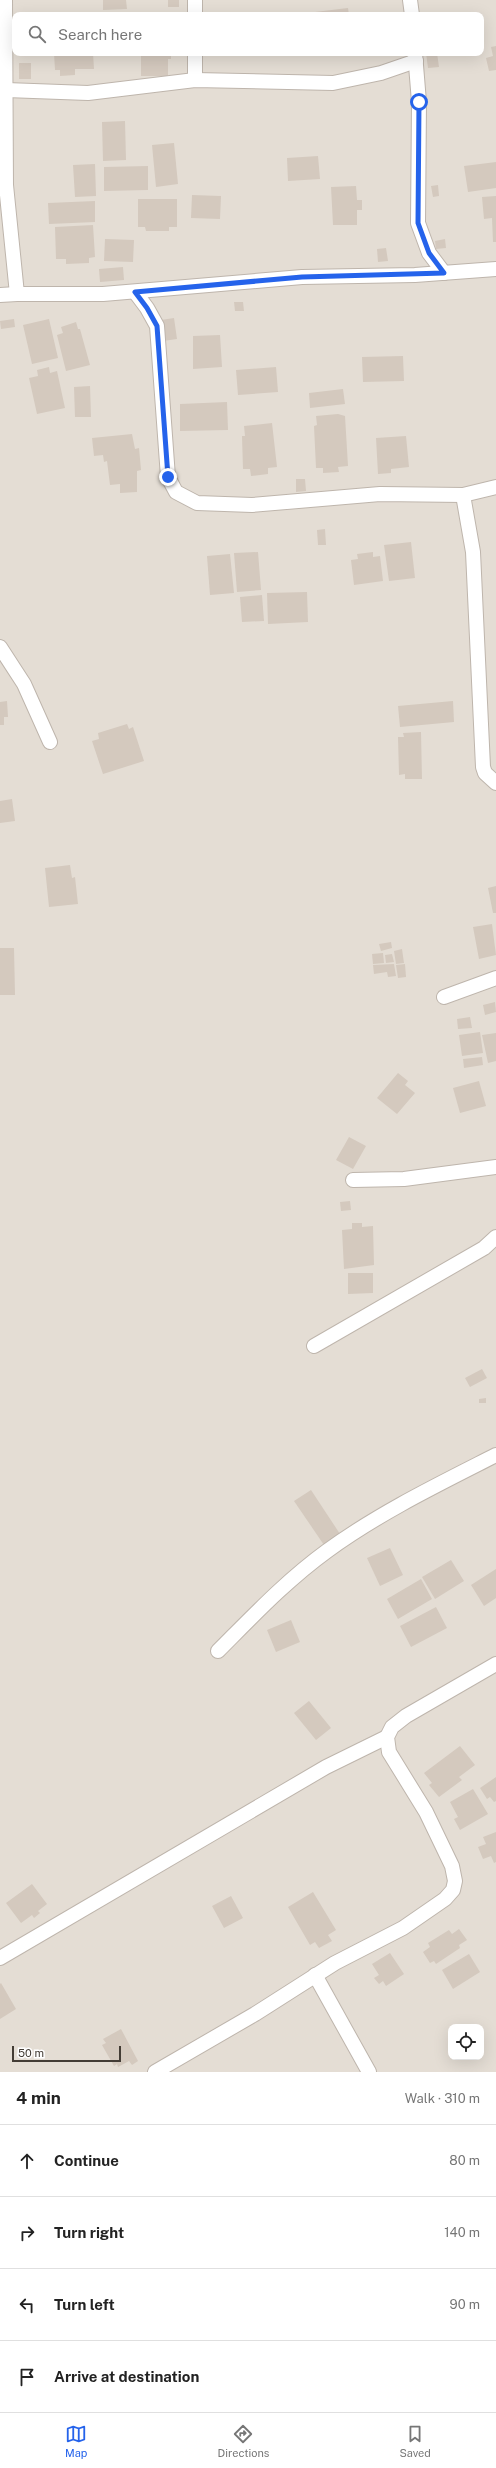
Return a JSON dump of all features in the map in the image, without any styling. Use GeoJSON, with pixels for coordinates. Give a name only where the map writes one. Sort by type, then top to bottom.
{"type":"FeatureCollection","features":[{"type":"Feature","properties":{"kind":"street"},"geometry":{"type":"LineString","coordinates":[[5,0],[6,184],[17,294]]}},
{"type":"Feature","properties":{"kind":"street"},"geometry":{"type":"LineString","coordinates":[[195,0],[195,12]]}},
{"type":"Feature","properties":{"kind":"street"},"geometry":{"type":"LineString","coordinates":[[410,0],[412,12]]}},
{"type":"Feature","properties":{"kind":"street"},"geometry":{"type":"LineString","coordinates":[[195,56],[195,80]]}},
{"type":"Feature","properties":{"kind":"street"},"geometry":{"type":"LineString","coordinates":[[6,90],[88,93],[195,80],[333,83],[382,73],[415,57],[419,102],[418,223],[429,253],[444,273]]}},
{"type":"Feature","properties":{"kind":"street"},"geometry":{"type":"LineString","coordinates":[[0,295],[135,292],[302,277],[444,273],[496,269]]}},
{"type":"Feature","properties":{"kind":"street"},"geometry":{"type":"LineString","coordinates":[[135,292],[147,308],[157,326],[168,477],[176,492],[197,503],[252,505],[380,494],[463,494],[496,487]]}},
{"type":"Feature","properties":{"kind":"street"},"geometry":{"type":"LineString","coordinates":[[463,494],[473,552],[483,767],[485,773],[496,783]]}},
{"type":"Feature","properties":{"kind":"street"},"geometry":{"type":"LineString","coordinates":[[0,647],[24,684],[50,742]]}},
{"type":"Feature","properties":{"kind":"street"},"geometry":{"type":"LineString","coordinates":[[444,997],[496,978]]}},
{"type":"Feature","properties":{"kind":"street"},"geometry":{"type":"LineString","coordinates":[[353,1180],[404,1179],[496,1167]]}},
{"type":"Feature","properties":{"kind":"street"},"geometry":{"type":"LineString","coordinates":[[314,1346],[484,1248],[496,1237]]}},
{"type":"Feature","properties":{"kind":"street"},"geometry":{"type":"LineString","coordinates":[[218,1651],[276,1593],[326,1551],[362,1527],[496,1455]]}},
{"type":"Feature","properties":{"kind":"street"},"geometry":{"type":"LineString","coordinates":[[155,2072],[255,2014],[315,1975],[403,1928],[445,1899],[454,1890],[455,1881],[452,1866],[426,1812],[389,1752],[387,1737],[392,1727],[406,1716],[496,1664]]}},
{"type":"Feature","properties":{"kind":"street"},"geometry":{"type":"LineString","coordinates":[[0,1958],[326,1767],[387,1737]]}},
{"type":"Feature","properties":{"kind":"street"},"geometry":{"type":"LineString","coordinates":[[315,1975],[369,2072]]}},
{"type":"Feature","properties":{"kind":"shaded area"},"geometry":{"type":"Polygon","coordinates":[[[0,0],[496,0],[496,2072],[0,2072],[0,0]]]}},
{"type":"Feature","properties":{"kind":"building"},"geometry":{"type":"Polygon","coordinates":[[[103,0],[126,0],[127,9],[103,10],[103,0]]]}},
{"type":"Feature","properties":{"kind":"building"},"geometry":{"type":"Polygon","coordinates":[[[168,0],[179,0],[179,7],[168,7],[168,0]]]}},
{"type":"Feature","properties":{"kind":"building"},"geometry":{"type":"Polygon","coordinates":[[[348,8],[349,12],[315,12],[348,8]]]}},
{"type":"Feature","properties":{"kind":"building"},"geometry":{"type":"Polygon","coordinates":[[[496,46],[496,70],[489,71],[486,58],[493,56],[491,47],[496,46]]]}},
{"type":"Feature","properties":{"kind":"building"},"geometry":{"type":"Polygon","coordinates":[[[54,56],[93,56],[94,69],[75,69],[75,75],[60,76],[60,70],[55,70],[54,56]]]}},
{"type":"Feature","properties":{"kind":"building"},"geometry":{"type":"Polygon","coordinates":[[[141,56],[171,56],[171,59],[168,59],[168,76],[141,76],[141,56]]]}},
{"type":"Feature","properties":{"kind":"building"},"geometry":{"type":"Polygon","coordinates":[[[426,56],[437,56],[439,67],[428,68],[426,56]]]}},
{"type":"Feature","properties":{"kind":"building"},"geometry":{"type":"Polygon","coordinates":[[[19,63],[31,63],[31,79],[19,79],[19,63]]]}},
{"type":"Feature","properties":{"kind":"building"},"geometry":{"type":"Polygon","coordinates":[[[125,121],[126,160],[103,161],[102,122],[125,121]]]}},
{"type":"Feature","properties":{"kind":"building"},"geometry":{"type":"Polygon","coordinates":[[[174,143],[178,184],[156,187],[152,145],[174,143]]]}},
{"type":"Feature","properties":{"kind":"building"},"geometry":{"type":"Polygon","coordinates":[[[318,156],[320,179],[288,181],[287,158],[318,156]]]}},
{"type":"Feature","properties":{"kind":"building"},"geometry":{"type":"Polygon","coordinates":[[[496,162],[496,188],[468,192],[464,166],[496,162]]]}},
{"type":"Feature","properties":{"kind":"building"},"geometry":{"type":"Polygon","coordinates":[[[95,164],[96,196],[75,197],[73,165],[95,164]]]}},
{"type":"Feature","properties":{"kind":"building"},"geometry":{"type":"Polygon","coordinates":[[[148,166],[148,190],[104,191],[104,167],[148,166]]]}},
{"type":"Feature","properties":{"kind":"building"},"geometry":{"type":"Polygon","coordinates":[[[438,185],[439,196],[433,197],[431,186],[438,185]]]}},
{"type":"Feature","properties":{"kind":"building"},"geometry":{"type":"Polygon","coordinates":[[[356,186],[357,200],[362,200],[362,210],[357,210],[357,225],[333,225],[331,187],[356,186]]]}},
{"type":"Feature","properties":{"kind":"building"},"geometry":{"type":"Polygon","coordinates":[[[192,195],[221,196],[220,219],[191,218],[192,195]]]}},
{"type":"Feature","properties":{"kind":"building"},"geometry":{"type":"Polygon","coordinates":[[[496,196],[496,242],[493,242],[492,218],[484,219],[482,197],[496,196]]]}},
{"type":"Feature","properties":{"kind":"building"},"geometry":{"type":"Polygon","coordinates":[[[138,199],[177,199],[177,227],[169,227],[169,231],[146,231],[145,227],[138,227],[138,199]]]}},
{"type":"Feature","properties":{"kind":"building"},"geometry":{"type":"Polygon","coordinates":[[[95,201],[95,222],[49,224],[48,203],[95,201]]]}},
{"type":"Feature","properties":{"kind":"building"},"geometry":{"type":"Polygon","coordinates":[[[93,225],[95,257],[89,258],[89,263],[66,264],[66,259],[56,259],[55,227],[93,225]]]}},
{"type":"Feature","properties":{"kind":"building"},"geometry":{"type":"Polygon","coordinates":[[[105,239],[134,240],[133,262],[104,261],[105,239]]]}},
{"type":"Feature","properties":{"kind":"building"},"geometry":{"type":"Polygon","coordinates":[[[445,239],[446,248],[436,249],[435,241],[445,239]]]}},
{"type":"Feature","properties":{"kind":"building"},"geometry":{"type":"Polygon","coordinates":[[[386,248],[388,261],[378,262],[377,249],[386,248]]]}},
{"type":"Feature","properties":{"kind":"building"},"geometry":{"type":"Polygon","coordinates":[[[123,267],[124,280],[100,282],[99,269],[123,267]]]}},
{"type":"Feature","properties":{"kind":"building"},"geometry":{"type":"Polygon","coordinates":[[[234,302],[243,302],[244,311],[235,311],[234,302]]]}},
{"type":"Feature","properties":{"kind":"building"},"geometry":{"type":"Polygon","coordinates":[[[174,318],[177,339],[163,341],[161,320],[174,318]]]}},
{"type":"Feature","properties":{"kind":"building"},"geometry":{"type":"Polygon","coordinates":[[[14,319],[15,327],[1,329],[0,321],[14,319]]]}},
{"type":"Feature","properties":{"kind":"building"},"geometry":{"type":"Polygon","coordinates":[[[49,319],[58,358],[32,364],[23,325],[49,319]]]}},
{"type":"Feature","properties":{"kind":"building"},"geometry":{"type":"Polygon","coordinates":[[[76,322],[78,329],[80,329],[90,365],[66,371],[57,335],[63,333],[61,327],[76,322]]]}},
{"type":"Feature","properties":{"kind":"building"},"geometry":{"type":"Polygon","coordinates":[[[220,335],[222,367],[193,369],[193,336],[220,335]]]}},
{"type":"Feature","properties":{"kind":"building"},"geometry":{"type":"Polygon","coordinates":[[[403,356],[404,381],[363,382],[362,357],[403,356]]]}},
{"type":"Feature","properties":{"kind":"building"},"geometry":{"type":"Polygon","coordinates":[[[49,367],[50,373],[57,371],[65,408],[37,414],[29,378],[38,376],[37,370],[49,367]]]}},
{"type":"Feature","properties":{"kind":"building"},"geometry":{"type":"Polygon","coordinates":[[[276,367],[278,392],[238,395],[236,370],[276,367]]]}},
{"type":"Feature","properties":{"kind":"building"},"geometry":{"type":"Polygon","coordinates":[[[90,386],[91,417],[75,417],[74,387],[90,386]]]}},
{"type":"Feature","properties":{"kind":"building"},"geometry":{"type":"Polygon","coordinates":[[[343,389],[345,404],[310,408],[309,393],[343,389]]]}},
{"type":"Feature","properties":{"kind":"building"},"geometry":{"type":"Polygon","coordinates":[[[227,402],[228,430],[180,431],[180,404],[227,402]]]}},
{"type":"Feature","properties":{"kind":"building"},"geometry":{"type":"Polygon","coordinates":[[[338,414],[345,416],[348,466],[338,467],[339,472],[323,473],[323,468],[316,468],[314,426],[317,425],[316,416],[338,414]]]}},
{"type":"Feature","properties":{"kind":"building"},"geometry":{"type":"Polygon","coordinates":[[[272,423],[277,467],[268,468],[268,474],[251,476],[250,469],[243,469],[242,436],[245,436],[244,426],[272,423]]]}},
{"type":"Feature","properties":{"kind":"building"},"geometry":{"type":"Polygon","coordinates":[[[132,434],[135,449],[139,448],[141,470],[137,471],[137,492],[120,493],[120,484],[110,485],[107,461],[104,462],[103,455],[94,456],[92,438],[132,434]]]}},
{"type":"Feature","properties":{"kind":"building"},"geometry":{"type":"Polygon","coordinates":[[[406,436],[409,467],[391,469],[391,473],[378,474],[376,438],[406,436]]]}},
{"type":"Feature","properties":{"kind":"building"},"geometry":{"type":"Polygon","coordinates":[[[296,479],[305,479],[306,491],[296,492],[296,479]]]}},
{"type":"Feature","properties":{"kind":"building"},"geometry":{"type":"Polygon","coordinates":[[[325,529],[326,545],[318,545],[317,530],[325,529]]]}},
{"type":"Feature","properties":{"kind":"building"},"geometry":{"type":"Polygon","coordinates":[[[411,542],[415,578],[389,581],[384,545],[411,542]]]}},
{"type":"Feature","properties":{"kind":"building"},"geometry":{"type":"Polygon","coordinates":[[[258,552],[261,590],[237,592],[234,553],[258,552]]]}},
{"type":"Feature","properties":{"kind":"building"},"geometry":{"type":"Polygon","coordinates":[[[373,552],[373,557],[380,556],[383,581],[354,585],[351,560],[358,559],[357,554],[373,552]]]}},
{"type":"Feature","properties":{"kind":"building"},"geometry":{"type":"Polygon","coordinates":[[[230,554],[234,593],[210,595],[207,556],[230,554]]]}},
{"type":"Feature","properties":{"kind":"building"},"geometry":{"type":"Polygon","coordinates":[[[307,592],[308,622],[268,624],[267,593],[307,592]]]}},
{"type":"Feature","properties":{"kind":"building"},"geometry":{"type":"Polygon","coordinates":[[[262,595],[264,621],[242,622],[240,597],[262,595]]]}},
{"type":"Feature","properties":{"kind":"building"},"geometry":{"type":"Polygon","coordinates":[[[7,701],[8,717],[4,717],[4,725],[0,725],[0,702],[7,701]]]}},
{"type":"Feature","properties":{"kind":"building"},"geometry":{"type":"Polygon","coordinates":[[[453,701],[454,722],[400,727],[398,706],[453,701]]]}},
{"type":"Feature","properties":{"kind":"building"},"geometry":{"type":"Polygon","coordinates":[[[127,724],[129,729],[133,727],[144,761],[103,774],[92,741],[99,739],[98,733],[127,724]]]}},
{"type":"Feature","properties":{"kind":"building"},"geometry":{"type":"Polygon","coordinates":[[[421,732],[422,779],[405,779],[405,774],[399,775],[398,737],[404,737],[403,733],[421,732]]]}},
{"type":"Feature","properties":{"kind":"building"},"geometry":{"type":"Polygon","coordinates":[[[12,799],[15,821],[0,823],[0,801],[12,799]]]}},
{"type":"Feature","properties":{"kind":"building"},"geometry":{"type":"Polygon","coordinates":[[[70,865],[72,878],[75,877],[78,904],[49,907],[45,868],[70,865]]]}},
{"type":"Feature","properties":{"kind":"building"},"geometry":{"type":"Polygon","coordinates":[[[496,886],[496,913],[493,913],[488,888],[496,886]]]}},
{"type":"Feature","properties":{"kind":"building"},"geometry":{"type":"Polygon","coordinates":[[[492,924],[496,955],[479,959],[473,927],[492,924]]]}},
{"type":"Feature","properties":{"kind":"building"},"geometry":{"type":"Polygon","coordinates":[[[391,942],[392,948],[381,951],[379,944],[391,942]]]}},
{"type":"Feature","properties":{"kind":"building"},"geometry":{"type":"Polygon","coordinates":[[[0,948],[14,948],[15,995],[0,995],[0,948]]]}},
{"type":"Feature","properties":{"kind":"building"},"geometry":{"type":"Polygon","coordinates":[[[402,949],[404,963],[396,964],[394,951],[402,949]]]}},
{"type":"Feature","properties":{"kind":"building"},"geometry":{"type":"Polygon","coordinates":[[[383,953],[384,963],[373,964],[372,954],[383,953]]]}},
{"type":"Feature","properties":{"kind":"building"},"geometry":{"type":"Polygon","coordinates":[[[392,954],[394,962],[386,963],[385,955],[392,954]]]}},
{"type":"Feature","properties":{"kind":"building"},"geometry":{"type":"Polygon","coordinates":[[[394,964],[396,976],[388,977],[387,972],[374,974],[373,965],[394,964]]]}},
{"type":"Feature","properties":{"kind":"building"},"geometry":{"type":"Polygon","coordinates":[[[405,964],[406,977],[398,978],[396,965],[405,964]]]}},
{"type":"Feature","properties":{"kind":"building"},"geometry":{"type":"Polygon","coordinates":[[[495,1002],[496,1012],[485,1015],[483,1005],[495,1002]]]}},
{"type":"Feature","properties":{"kind":"building"},"geometry":{"type":"Polygon","coordinates":[[[470,1017],[472,1028],[458,1029],[457,1019],[470,1017]]]}},
{"type":"Feature","properties":{"kind":"building"},"geometry":{"type":"Polygon","coordinates":[[[480,1032],[483,1053],[462,1056],[459,1035],[480,1032]]]}},
{"type":"Feature","properties":{"kind":"building"},"geometry":{"type":"Polygon","coordinates":[[[496,1033],[496,1061],[488,1063],[482,1035],[496,1033]]]}},
{"type":"Feature","properties":{"kind":"building"},"geometry":{"type":"Polygon","coordinates":[[[482,1057],[483,1065],[464,1068],[463,1059],[482,1057]]]}},
{"type":"Feature","properties":{"kind":"building"},"geometry":{"type":"Polygon","coordinates":[[[398,1073],[408,1081],[405,1085],[415,1093],[397,1114],[377,1098],[398,1073]]]}},
{"type":"Feature","properties":{"kind":"building"},"geometry":{"type":"Polygon","coordinates":[[[479,1081],[486,1106],[460,1113],[453,1088],[479,1081]]]}},
{"type":"Feature","properties":{"kind":"building"},"geometry":{"type":"Polygon","coordinates":[[[349,1137],[366,1146],[353,1169],[336,1160],[349,1137]]]}},
{"type":"Feature","properties":{"kind":"building"},"geometry":{"type":"Polygon","coordinates":[[[350,1201],[351,1210],[341,1211],[340,1202],[350,1201]]]}},
{"type":"Feature","properties":{"kind":"building"},"geometry":{"type":"Polygon","coordinates":[[[352,1223],[362,1223],[362,1227],[373,1226],[374,1265],[344,1269],[342,1230],[352,1229],[352,1223]]]}},
{"type":"Feature","properties":{"kind":"building"},"geometry":{"type":"Polygon","coordinates":[[[348,1273],[373,1273],[373,1293],[348,1294],[348,1273]]]}},
{"type":"Feature","properties":{"kind":"building"},"geometry":{"type":"Polygon","coordinates":[[[482,1369],[487,1378],[470,1387],[465,1378],[482,1369]]]}},
{"type":"Feature","properties":{"kind":"building"},"geometry":{"type":"Polygon","coordinates":[[[486,1398],[486,1403],[479,1403],[479,1399],[486,1398]]]}},
{"type":"Feature","properties":{"kind":"building"},"geometry":{"type":"Polygon","coordinates":[[[311,1490],[340,1534],[324,1545],[294,1501],[311,1490]]]}},
{"type":"Feature","properties":{"kind":"building"},"geometry":{"type":"Polygon","coordinates":[[[390,1548],[403,1575],[380,1586],[367,1558],[390,1548]]]}},
{"type":"Feature","properties":{"kind":"building"},"geometry":{"type":"Polygon","coordinates":[[[451,1560],[464,1581],[435,1599],[422,1577],[451,1560]]]}},
{"type":"Feature","properties":{"kind":"building"},"geometry":{"type":"Polygon","coordinates":[[[496,1569],[496,1598],[484,1606],[471,1585],[496,1569]]]}},
{"type":"Feature","properties":{"kind":"building"},"geometry":{"type":"Polygon","coordinates":[[[421,1579],[432,1599],[398,1619],[387,1599],[421,1579]]]}},
{"type":"Feature","properties":{"kind":"building"},"geometry":{"type":"Polygon","coordinates":[[[436,1607],[447,1628],[411,1647],[400,1626],[436,1607]]]}},
{"type":"Feature","properties":{"kind":"building"},"geometry":{"type":"Polygon","coordinates":[[[291,1620],[300,1642],[276,1652],[267,1630],[291,1620]]]}},
{"type":"Feature","properties":{"kind":"building"},"geometry":{"type":"Polygon","coordinates":[[[309,1701],[331,1728],[316,1740],[294,1713],[309,1701]]]}},
{"type":"Feature","properties":{"kind":"building"},"geometry":{"type":"Polygon","coordinates":[[[460,1746],[475,1765],[459,1777],[462,1780],[439,1797],[429,1785],[432,1783],[424,1773],[460,1746]]]}},
{"type":"Feature","properties":{"kind":"building"},"geometry":{"type":"Polygon","coordinates":[[[496,1777],[496,1801],[494,1802],[490,1797],[487,1799],[480,1788],[496,1777]]]}},
{"type":"Feature","properties":{"kind":"building"},"geometry":{"type":"Polygon","coordinates":[[[473,1789],[488,1814],[460,1830],[454,1819],[458,1817],[450,1802],[473,1789]]]}},
{"type":"Feature","properties":{"kind":"building"},"geometry":{"type":"Polygon","coordinates":[[[496,1832],[496,1862],[494,1863],[491,1856],[483,1859],[478,1847],[486,1844],[483,1837],[496,1832]]]}},
{"type":"Feature","properties":{"kind":"building"},"geometry":{"type":"Polygon","coordinates":[[[32,1884],[47,1904],[38,1911],[40,1913],[34,1918],[32,1915],[21,1923],[6,1903],[32,1884]]]}},
{"type":"Feature","properties":{"kind":"building"},"geometry":{"type":"Polygon","coordinates":[[[313,1892],[336,1930],[328,1935],[332,1941],[319,1948],[315,1942],[310,1945],[288,1907],[313,1892]]]}},
{"type":"Feature","properties":{"kind":"building"},"geometry":{"type":"Polygon","coordinates":[[[231,1896],[243,1918],[224,1928],[212,1906],[231,1896]]]}},
{"type":"Feature","properties":{"kind":"building"},"geometry":{"type":"Polygon","coordinates":[[[459,1929],[467,1940],[459,1945],[460,1948],[436,1964],[434,1961],[430,1963],[423,1952],[430,1947],[428,1943],[449,1930],[452,1934],[459,1929]]]}},
{"type":"Feature","properties":{"kind":"building"},"geometry":{"type":"Polygon","coordinates":[[[390,1953],[404,1974],[386,1986],[383,1981],[379,1984],[374,1978],[379,1975],[372,1964],[390,1953]]]}},
{"type":"Feature","properties":{"kind":"building"},"geometry":{"type":"Polygon","coordinates":[[[469,1954],[480,1972],[453,1989],[442,1970],[469,1954]]]}},
{"type":"Feature","properties":{"kind":"building"},"geometry":{"type":"Polygon","coordinates":[[[1,1983],[16,2009],[0,2019],[0,1984],[1,1983]]]}},
{"type":"Feature","properties":{"kind":"building"},"geometry":{"type":"Polygon","coordinates":[[[121,2029],[138,2061],[132,2065],[129,2061],[118,2067],[117,2064],[114,2066],[102,2045],[106,2043],[103,2039],[121,2029]]]}},
{"type":"Feature","properties":{"kind":"route"},"geometry":{"type":"LineString","coordinates":[[168,477],[157,326],[147,308],[135,292],[302,277],[444,273],[436,264],[422,240],[418,223],[419,102]]}}]}
